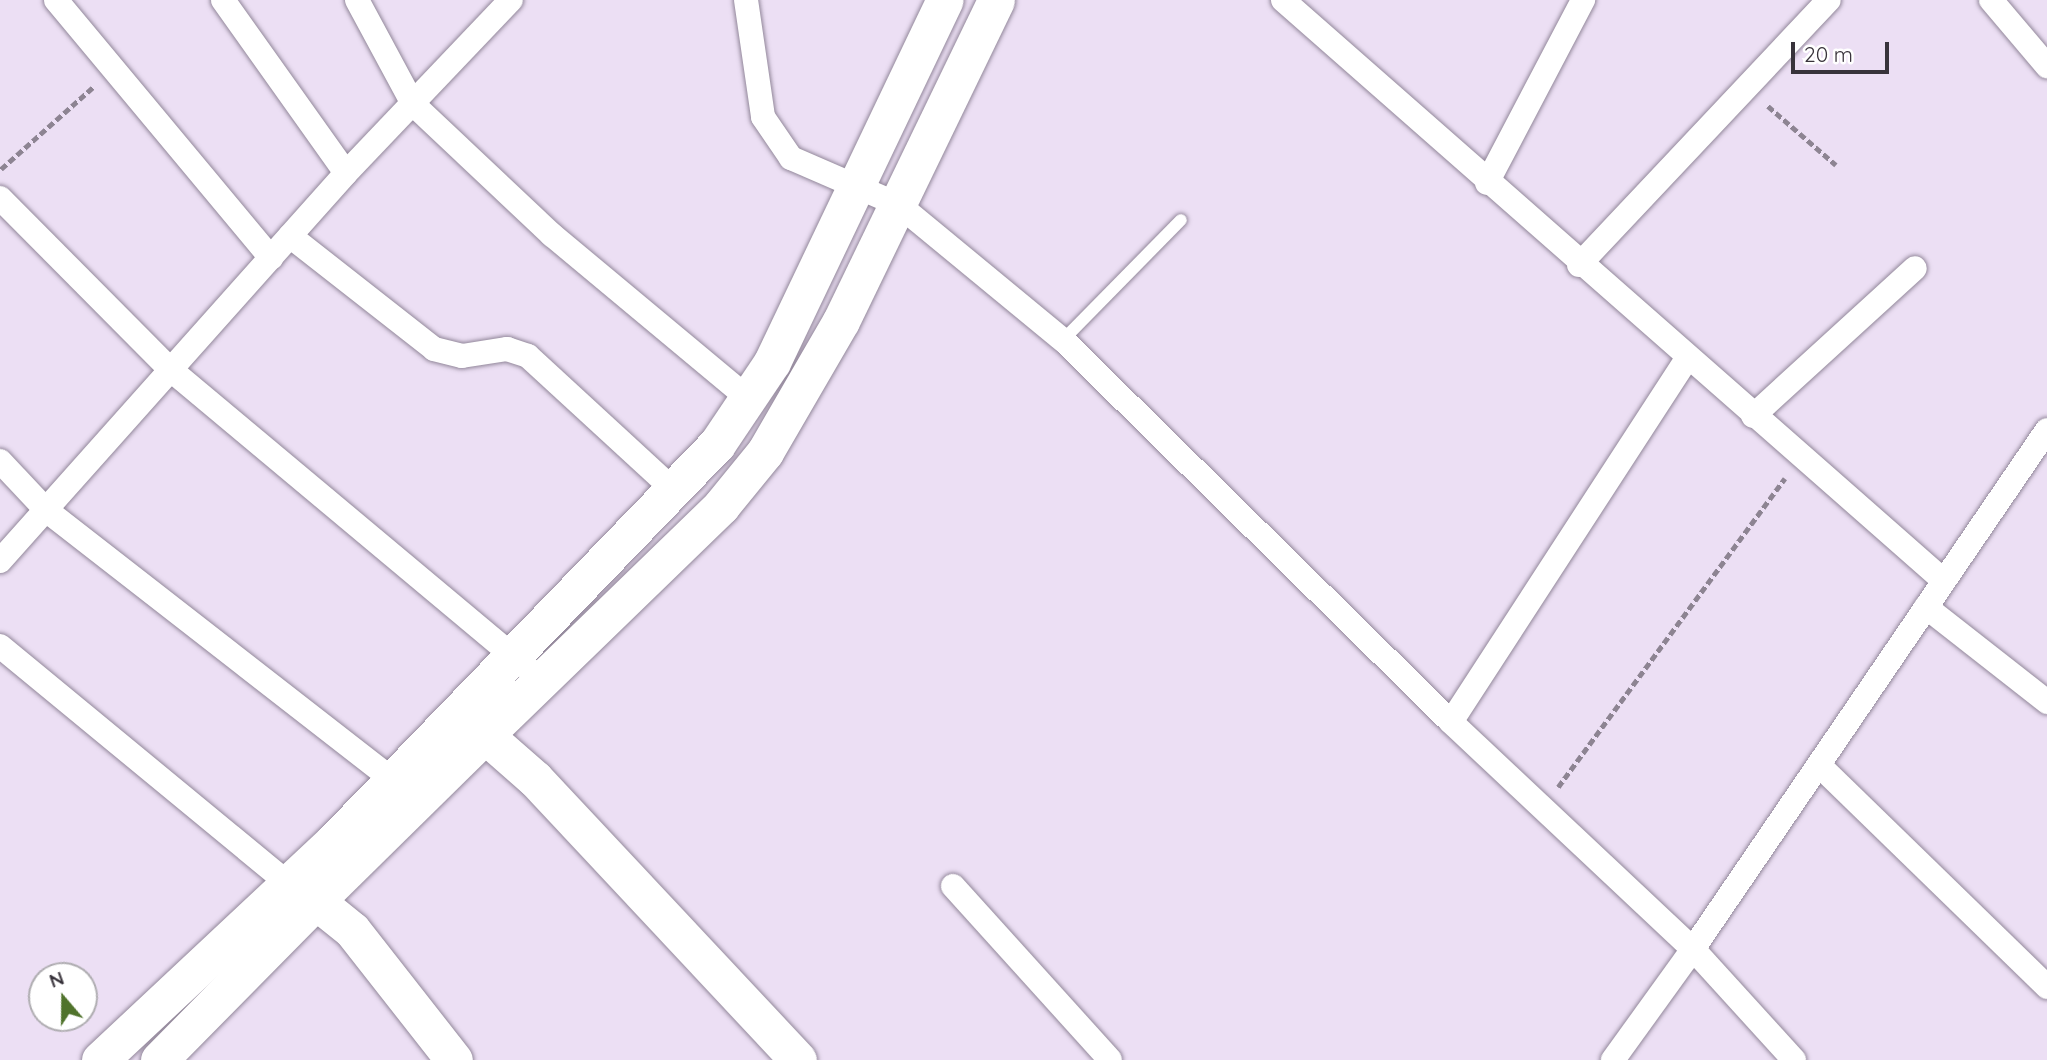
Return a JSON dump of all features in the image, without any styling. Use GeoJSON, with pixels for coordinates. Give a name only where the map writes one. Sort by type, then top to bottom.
{"type":"FeatureCollection","features":[{"type":"Feature","properties":{"kind":"street"},"geometry":{"type":"LineString","coordinates":[[56,0],[111,70],[271,258]]}},
{"type":"Feature","properties":{"kind":"street"},"geometry":{"type":"LineString","coordinates":[[223,0],[346,173]]}},
{"type":"Feature","properties":{"kind":"street"},"geometry":{"type":"LineString","coordinates":[[357,0],[413,104],[552,235],[749,399]]}},
{"type":"Feature","properties":{"kind":"street"},"geometry":{"type":"LineString","coordinates":[[0,561],[346,173],[511,0]]}},
{"type":"Feature","properties":{"kind":"street"},"geometry":{"type":"LineString","coordinates":[[746,0],[764,117],[773,138],[791,158],[899,205],[1063,340],[1451,722],[1693,950],[1794,1060]]}},
{"type":"Feature","properties":{"kind":"street"},"geometry":{"type":"LineString","coordinates":[[100,1060],[485,735],[525,667],[675,491],[749,399],[860,186],[945,0]]}},
{"type":"Feature","properties":{"kind":"street"},"geometry":{"type":"LineString","coordinates":[[159,1060],[393,780],[721,506],[765,452],[899,205],[996,0]]}},
{"type":"Feature","properties":{"kind":"street"},"geometry":{"type":"LineString","coordinates":[[1283,0],[1579,265],[1944,581]]}},
{"type":"Feature","properties":{"kind":"street"},"geometry":{"type":"LineString","coordinates":[[1487,183],[1583,0]]}},
{"type":"Feature","properties":{"kind":"street"},"geometry":{"type":"LineString","coordinates":[[1579,265],[1829,0]]}},
{"type":"Feature","properties":{"kind":"street"},"geometry":{"type":"LineString","coordinates":[[1991,0],[2047,66]]}},
{"type":"Feature","properties":{"kind":"street"},"geometry":{"type":"LineString","coordinates":[[0,198],[171,370],[525,667]]}},
{"type":"Feature","properties":{"kind":"street"},"geometry":{"type":"LineString","coordinates":[[290,236],[434,349],[462,356],[507,349],[528,356],[675,491]]}},
{"type":"Feature","properties":{"kind":"street"},"geometry":{"type":"LineString","coordinates":[[1753,416],[1915,268]]}},
{"type":"Feature","properties":{"kind":"street"},"geometry":{"type":"LineString","coordinates":[[1451,722],[1688,357]]}},
{"type":"Feature","properties":{"kind":"street"},"geometry":{"type":"LineString","coordinates":[[1613,1060],[1820,766],[2047,430]]}},
{"type":"Feature","properties":{"kind":"street"},"geometry":{"type":"LineString","coordinates":[[0,461],[46,510],[393,780]]}},
{"type":"Feature","properties":{"kind":"street"},"geometry":{"type":"LineString","coordinates":[[1926,607],[2047,702]]}},
{"type":"Feature","properties":{"kind":"street"},"geometry":{"type":"LineString","coordinates":[[0,646],[352,930],[454,1060]]}},
{"type":"Feature","properties":{"kind":"street"},"geometry":{"type":"LineString","coordinates":[[485,735],[535,779],[798,1060]]}},
{"type":"Feature","properties":{"kind":"street"},"geometry":{"type":"LineString","coordinates":[[1820,766],[2047,987]]}},
{"type":"Feature","properties":{"kind":"street"},"geometry":{"type":"LineString","coordinates":[[953,886],[1110,1060]]}},
{"type":"Feature","properties":{"kind":"lane"},"geometry":{"type":"LineString","coordinates":[[1063,340],[1181,220]]}},
{"type":"Feature","properties":{"kind":"path"},"geometry":{"type":"LineString","coordinates":[[0,169],[111,70]]}},
{"type":"Feature","properties":{"kind":"path"},"geometry":{"type":"LineString","coordinates":[[1748,88],[1836,165]]}},
{"type":"Feature","properties":{"kind":"path"},"geometry":{"type":"LineString","coordinates":[[1543,807],[1801,456]]}}]}
